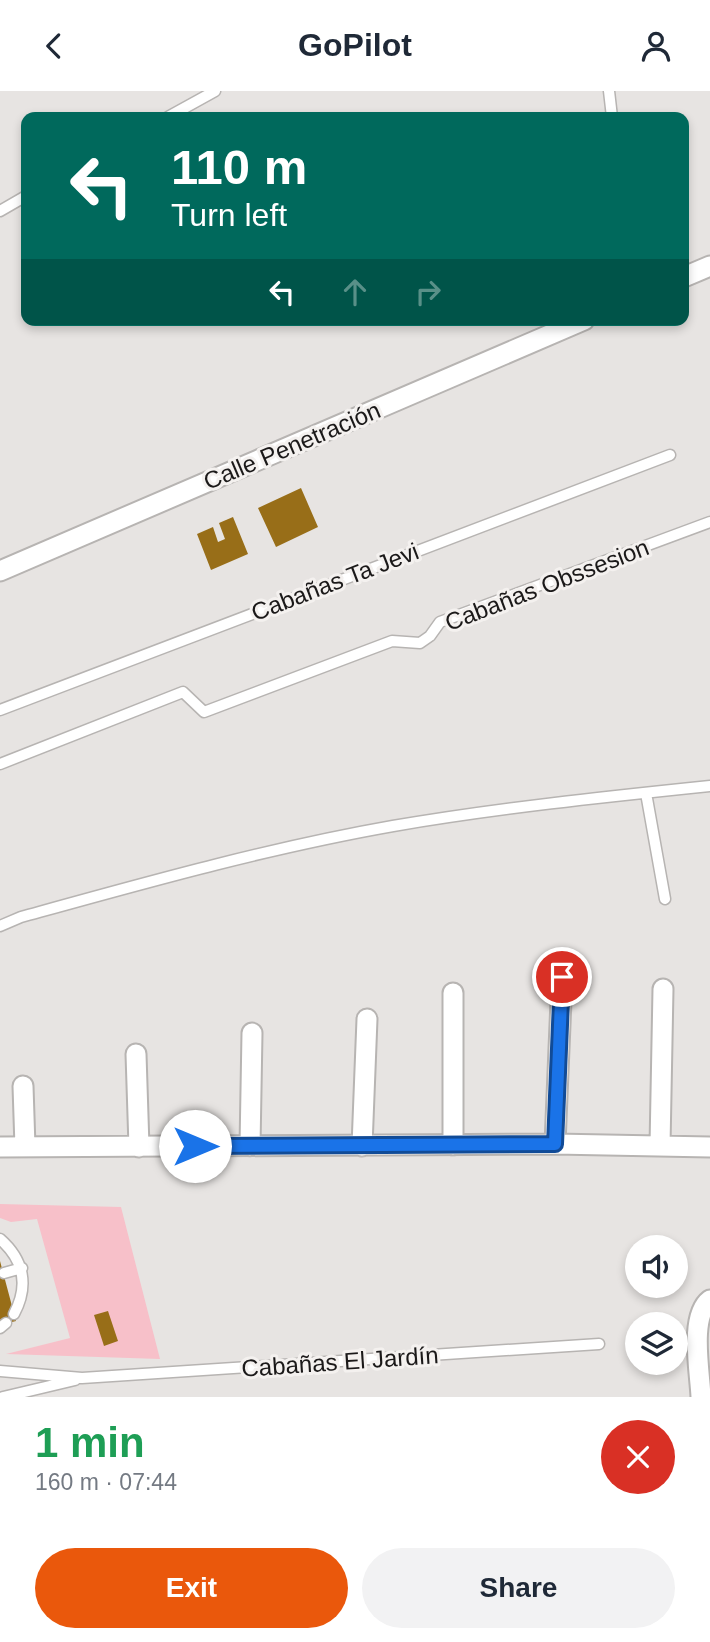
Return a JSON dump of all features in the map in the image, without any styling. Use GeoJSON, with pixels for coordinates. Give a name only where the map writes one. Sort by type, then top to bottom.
{"type":"FeatureCollection","features":[{"type":"Feature","properties":{"kind":"street"},"geometry":{"type":"LineString","coordinates":[[689,275],[710,266]]}},
{"type":"Feature","properties":{"kind":"street","name":"Calle Penetración"},"geometry":{"type":"LineString","coordinates":[[0,570],[570,326]]}},
{"type":"Feature","properties":{"kind":"street"},"geometry":{"type":"LineString","coordinates":[[555,1144],[562,977]]}},
{"type":"Feature","properties":{"kind":"street"},"geometry":{"type":"LineString","coordinates":[[660,1146],[663,989]]}},
{"type":"Feature","properties":{"kind":"street"},"geometry":{"type":"LineString","coordinates":[[453,993],[453,1145]]}},
{"type":"Feature","properties":{"kind":"street"},"geometry":{"type":"LineString","coordinates":[[362,1146],[367,1019]]}},
{"type":"Feature","properties":{"kind":"street"},"geometry":{"type":"LineString","coordinates":[[250,1146],[252,1033]]}},
{"type":"Feature","properties":{"kind":"street"},"geometry":{"type":"LineString","coordinates":[[136,1054],[139,1147]]}},
{"type":"Feature","properties":{"kind":"street"},"geometry":{"type":"LineString","coordinates":[[23,1086],[25,1147]]}},
{"type":"Feature","properties":{"kind":"street"},"geometry":{"type":"LineString","coordinates":[[0,1147],[555,1144],[710,1147]]}},
{"type":"Feature","properties":{"kind":"street"},"geometry":{"type":"LineString","coordinates":[[701,1397],[697,1320],[710,1300]]}},
{"type":"Feature","properties":{"kind":"lane"},"geometry":{"type":"LineString","coordinates":[[177,112],[215,91]]}},
{"type":"Feature","properties":{"kind":"lane"},"geometry":{"type":"LineString","coordinates":[[609,91],[611,112]]}},
{"type":"Feature","properties":{"kind":"lane"},"geometry":{"type":"LineString","coordinates":[[0,211],[21,199]]}},
{"type":"Feature","properties":{"kind":"lane","name":"Cabañas Ta Jevi"},"geometry":{"type":"LineString","coordinates":[[0,710],[670,454]]}},
{"type":"Feature","properties":{"kind":"lane","name":"Cabañas Obssesion"},"geometry":{"type":"LineString","coordinates":[[0,764],[183,692],[204,712],[392,641],[420,643],[430,636],[440,622],[710,522]]}},
{"type":"Feature","properties":{"kind":"lane"},"geometry":{"type":"LineString","coordinates":[[0,926],[21,917],[180,873],[352,835],[459,816],[710,786]]}},
{"type":"Feature","properties":{"kind":"lane"},"geometry":{"type":"LineString","coordinates":[[646,793],[665,899]]}},
{"type":"Feature","properties":{"kind":"lane"},"geometry":{"type":"LineString","coordinates":[[0,1239],[4,1248],[22,1268],[24,1282],[14,1314]]}},
{"type":"Feature","properties":{"kind":"lane"},"geometry":{"type":"LineString","coordinates":[[4,1273],[22,1268]]}},
{"type":"Feature","properties":{"kind":"lane"},"geometry":{"type":"LineString","coordinates":[[10,1296],[22,1293]]}},
{"type":"Feature","properties":{"kind":"lane","name":"Cabañas El Jardín"},"geometry":{"type":"LineString","coordinates":[[0,1371],[82,1378],[599,1344]]}},
{"type":"Feature","properties":{"kind":"lane","name":"Cabañas El Jardín"},"geometry":{"type":"LineString","coordinates":[[3,1397],[82,1378]]}},
{"type":"Feature","properties":{"kind":"shaded area"},"geometry":{"type":"Polygon","coordinates":[[[0,1204],[121,1207],[160,1359],[6,1354],[70,1338],[37,1219],[11,1222],[0,1218],[0,1204]]]}},
{"type":"Feature","properties":{"kind":"building"},"geometry":{"type":"Polygon","coordinates":[[[301,488],[318,527],[276,547],[258,508],[301,488]]]}},
{"type":"Feature","properties":{"kind":"building"},"geometry":{"type":"Polygon","coordinates":[[[233,517],[248,554],[211,570],[197,534],[213,527],[218,542],[225,539],[219,523],[233,517]]]}},
{"type":"Feature","properties":{"kind":"building"},"geometry":{"type":"Polygon","coordinates":[[[0,1261],[16,1321],[0,1325],[0,1261]]]}},
{"type":"Feature","properties":{"kind":"building"},"geometry":{"type":"Polygon","coordinates":[[[108,1311],[118,1341],[104,1346],[94,1315],[108,1311]]]}},
{"type":"Feature","properties":{"kind":"route"},"geometry":{"type":"LineString","coordinates":[[195,1146],[555,1144],[562,977]]}}]}
